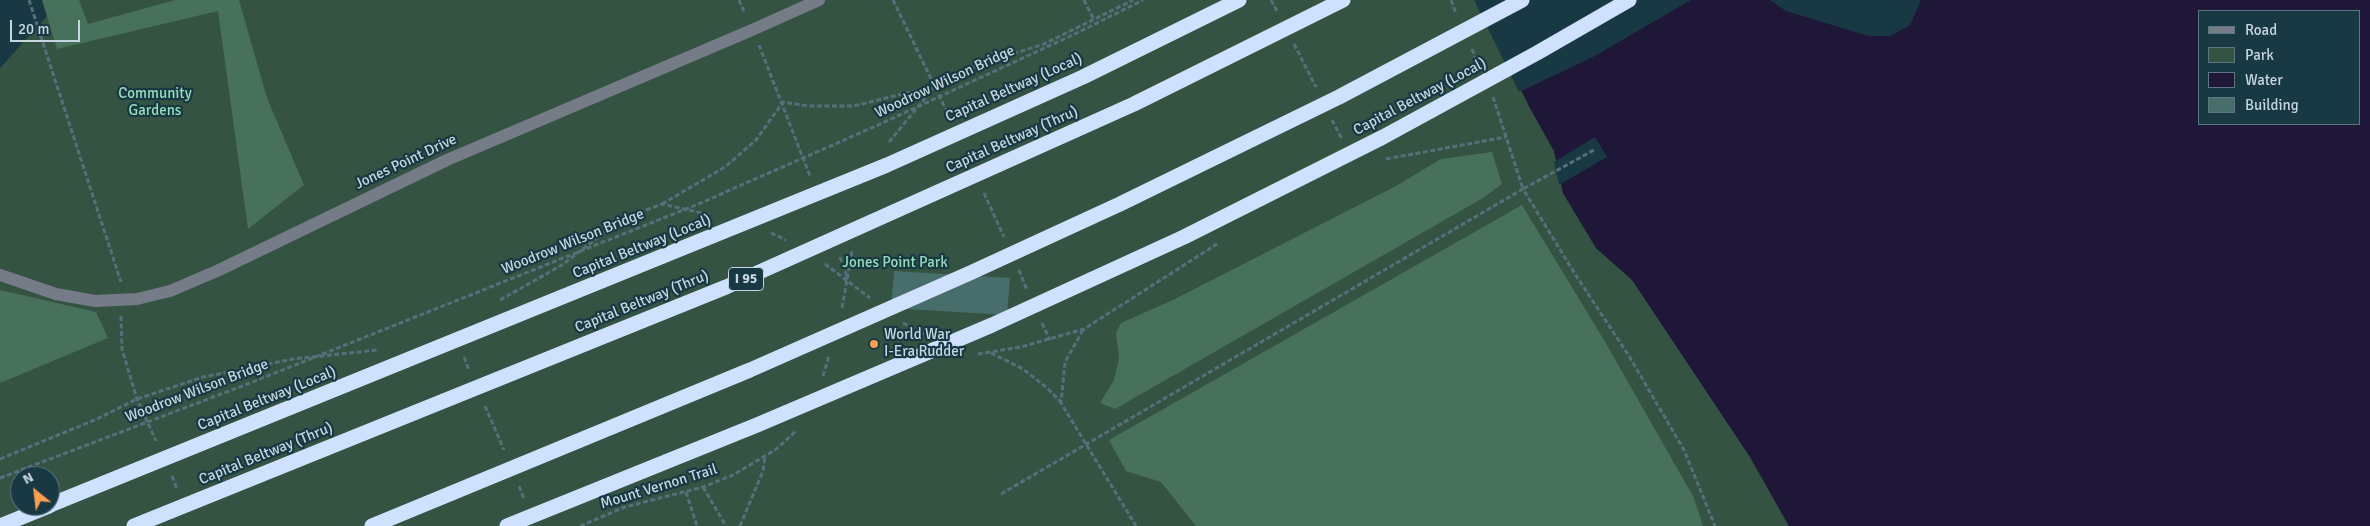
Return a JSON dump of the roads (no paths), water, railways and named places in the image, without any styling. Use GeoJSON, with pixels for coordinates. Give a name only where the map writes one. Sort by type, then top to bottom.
{"type":"FeatureCollection","features":[{"type":"Feature","properties":{"kind":"highway","name":"Capital Beltway (Local)"},"geometry":{"type":"LineString","coordinates":[[60,502],[700,243],[887,165],[1083,77],[1239,0]]}},
{"type":"Feature","properties":{"kind":"highway","name":"Capital Beltway (Thru)"},"geometry":{"type":"LineString","coordinates":[[134,526],[726,287],[1134,104],[1343,0]]}},
{"type":"Feature","properties":{"kind":"highway"},"geometry":{"type":"LineString","coordinates":[[372,526],[750,370],[1127,201],[1339,97],[1522,0]]}},
{"type":"Feature","properties":{"kind":"highway","name":"Capital Beltway (Local)"},"geometry":{"type":"LineString","coordinates":[[507,526],[757,425],[958,339],[1184,237],[1383,137],[1537,53],[1629,0]]}},
{"type":"Feature","properties":{"kind":"highway","name":"Capital Beltway (Local)"},"geometry":{"type":"LineString","coordinates":[[0,526],[24,516]]}},
{"type":"Feature","properties":{"kind":"street","name":"Jones Point Drive"},"geometry":{"type":"LineString","coordinates":[[0,275],[75,299],[122,300],[154,296],[193,282],[447,160],[819,0]]}},
{"type":"Feature","properties":{"kind":"water"},"geometry":{"type":"Polygon","coordinates":[[[1476,0],[2370,0],[2370,526],[1789,526],[1750,457],[1632,280],[1596,248],[1563,193],[1554,151],[1530,108],[1476,0]]]}},
{"type":"Feature","properties":{"kind":"place","name":"World War I-Era Rudder"},"geometry":{"type":"Point","coordinates":[874,344]}},
{"type":"Feature","properties":{"kind":"park label","name":"Community Gardens"},"geometry":{"type":"Point","coordinates":[155,102]}},
{"type":"Feature","properties":{"kind":"park label","name":"Jones Point Park"},"geometry":{"type":"Point","coordinates":[895,263]}}]}
